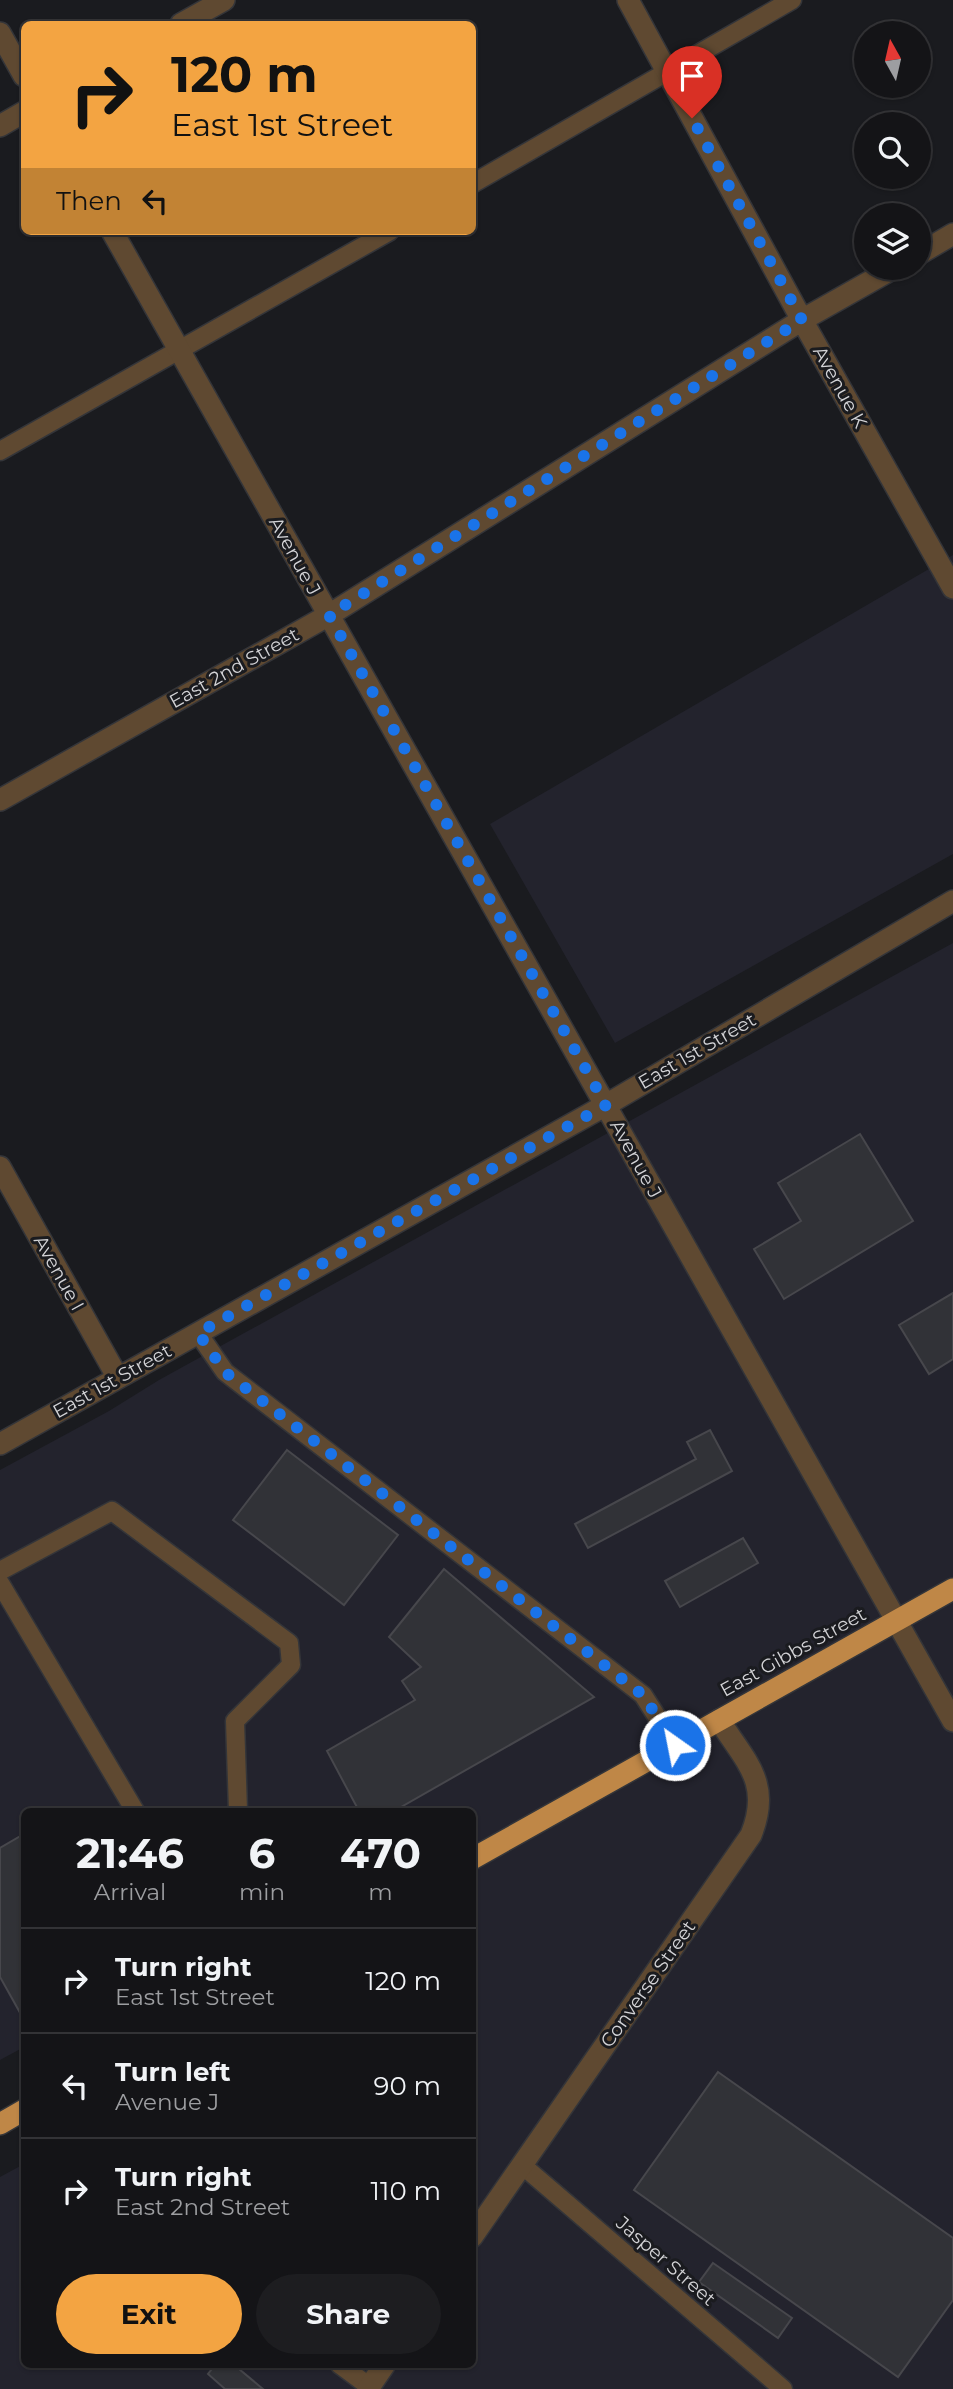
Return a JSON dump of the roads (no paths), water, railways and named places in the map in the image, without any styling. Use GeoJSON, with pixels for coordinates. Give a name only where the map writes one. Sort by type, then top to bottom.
{"type":"FeatureCollection","features":[{"type":"Feature","properties":{"kind":"highway","name":"East Gibbs Street"},"geometry":{"type":"LineString","coordinates":[[476,1856],[953,1589]]}},
{"type":"Feature","properties":{"kind":"street"},"geometry":{"type":"LineString","coordinates":[[186,21],[225,0]]}},
{"type":"Feature","properties":{"kind":"street","name":"Avenue K"},"geometry":{"type":"LineString","coordinates":[[628,0],[802,320],[953,588]]}},
{"type":"Feature","properties":{"kind":"street"},"geometry":{"type":"LineString","coordinates":[[0,33],[21,71]]}},
{"type":"Feature","properties":{"kind":"street"},"geometry":{"type":"LineString","coordinates":[[0,126],[21,115]]}},
{"type":"Feature","properties":{"kind":"street"},"geometry":{"type":"LineString","coordinates":[[931,247],[953,234]]}},
{"type":"Feature","properties":{"kind":"street","name":"Avenue J"},"geometry":{"type":"LineString","coordinates":[[114,235],[953,1721]]}},
{"type":"Feature","properties":{"kind":"street","name":"East 2nd Street"},"geometry":{"type":"LineString","coordinates":[[0,800],[329,615],[802,320],[873,280]]}},
{"type":"Feature","properties":{"kind":"street","name":"East 1st Street"},"geometry":{"type":"LineString","coordinates":[[0,1444],[606,1105],[953,901]]}},
{"type":"Feature","properties":{"kind":"street","name":"Avenue I"},"geometry":{"type":"LineString","coordinates":[[0,1167],[118,1378]]}},
{"type":"Feature","properties":{"kind":"street","name":"Converse Street"},"geometry":{"type":"LineString","coordinates":[[476,2231],[751,1835],[758,1817],[760,1793],[750,1768],[719,1720]]}},
{"type":"Feature","properties":{"kind":"street"},"geometry":{"type":"LineString","coordinates":[[369,2388],[382,2368]]}},
{"type":"Feature","properties":{"kind":"lane"},"geometry":{"type":"LineString","coordinates":[[476,182],[792,0]]}},
{"type":"Feature","properties":{"kind":"lane"},"geometry":{"type":"LineString","coordinates":[[0,451],[383,235]]}},
{"type":"Feature","properties":{"kind":"lane"},"geometry":{"type":"LineString","coordinates":[[198,1333],[225,1372],[643,1695],[675,1745]]}},
{"type":"Feature","properties":{"kind":"lane"},"geometry":{"type":"LineString","coordinates":[[0,1571],[112,1511],[289,1643],[291,1665],[235,1721],[238,1808]]}},
{"type":"Feature","properties":{"kind":"lane"},"geometry":{"type":"LineString","coordinates":[[0,1583],[133,1808]]}},
{"type":"Feature","properties":{"kind":"lane","name":"Jasper Street"},"geometry":{"type":"LineString","coordinates":[[522,2165],[783,2389]]}},
{"type":"Feature","properties":{"kind":"lane"},"geometry":{"type":"LineString","coordinates":[[345,2368],[369,2388]]}}]}
